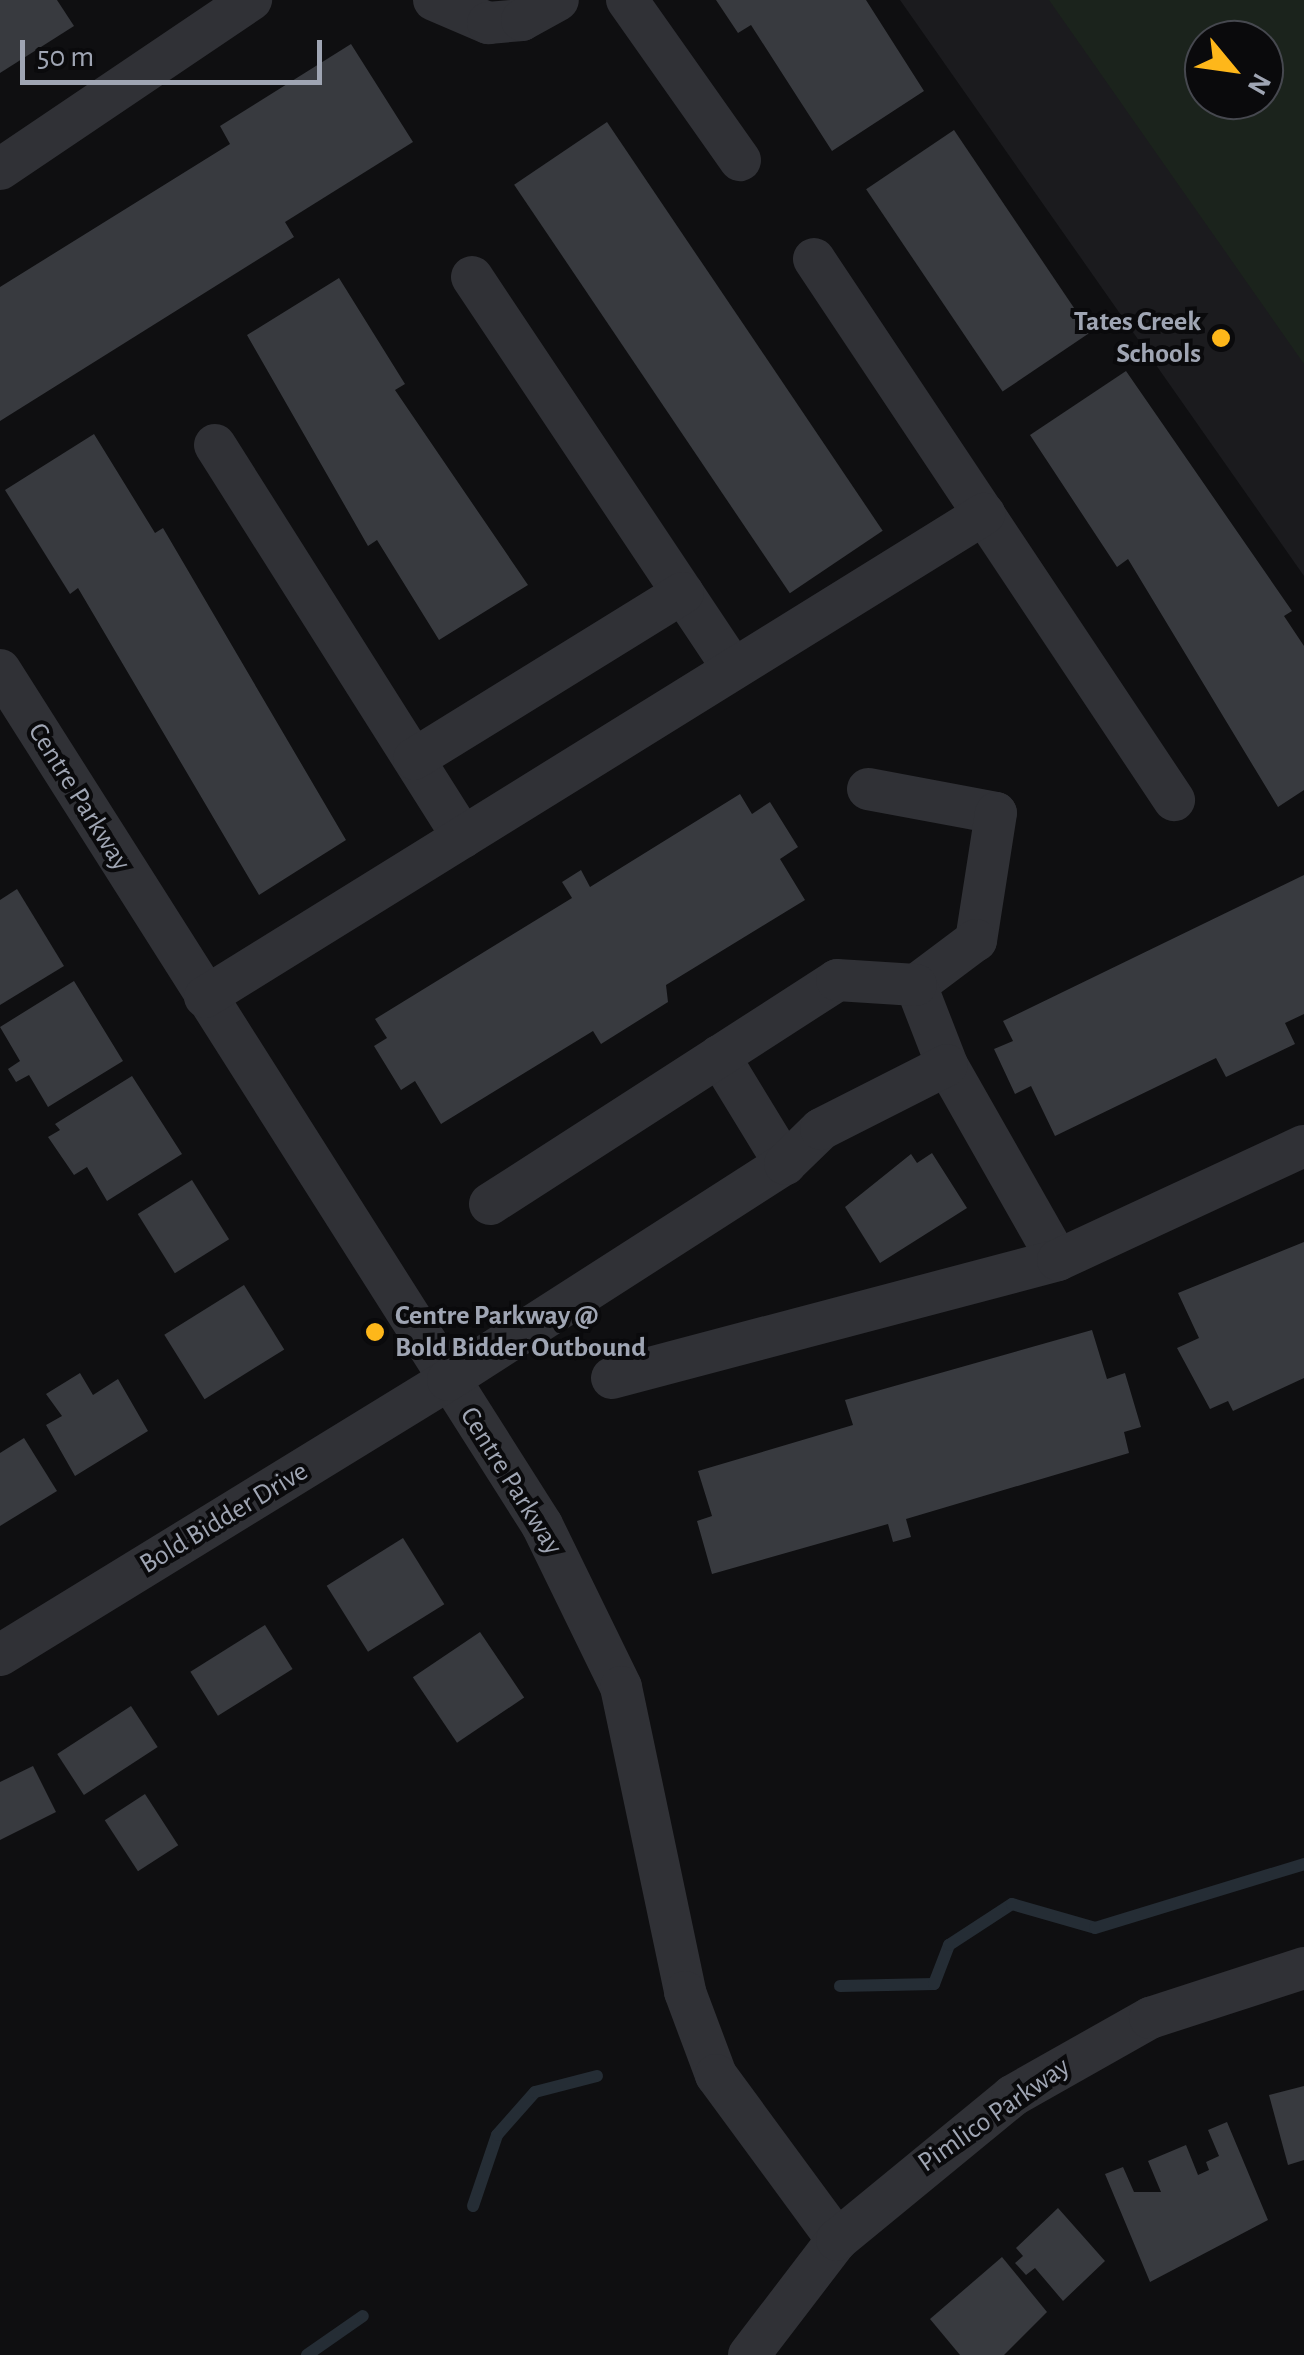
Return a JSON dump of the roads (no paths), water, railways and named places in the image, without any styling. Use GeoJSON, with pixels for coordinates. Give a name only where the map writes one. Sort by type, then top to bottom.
{"type":"FeatureCollection","features":[{"type":"Feature","properties":{"kind":"street"},"geometry":{"type":"LineString","coordinates":[[0,169],[251,0]]}},
{"type":"Feature","properties":{"kind":"street"},"geometry":{"type":"LineString","coordinates":[[434,0],[488,23],[522,20],[558,0]]}},
{"type":"Feature","properties":{"kind":"street"},"geometry":{"type":"LineString","coordinates":[[627,0],[740,160]]}},
{"type":"Feature","properties":{"kind":"street"},"geometry":{"type":"LineString","coordinates":[[814,259],[1174,800]]}},
{"type":"Feature","properties":{"kind":"street"},"geometry":{"type":"LineString","coordinates":[[472,277],[733,669]]}},
{"type":"Feature","properties":{"kind":"street"},"geometry":{"type":"LineString","coordinates":[[215,445],[463,837]]}},
{"type":"Feature","properties":{"kind":"street"},"geometry":{"type":"LineString","coordinates":[[205,997],[984,514]]}},
{"type":"Feature","properties":{"kind":"street"},"geometry":{"type":"LineString","coordinates":[[414,759],[682,593]]}},
{"type":"Feature","properties":{"kind":"street","name":"Centre Parkway"},"geometry":{"type":"LineString","coordinates":[[0,670],[542,1525],[621,1687],[685,1992],[716,2075],[836,2240]]}},
{"type":"Feature","properties":{"kind":"street"},"geometry":{"type":"LineString","coordinates":[[490,1204],[837,980],[916,984],[976,940],[996,813],[868,789]]}},
{"type":"Feature","properties":{"kind":"street"},"geometry":{"type":"LineString","coordinates":[[916,984],[947,1066],[1058,1260]]}},
{"type":"Feature","properties":{"kind":"street"},"geometry":{"type":"LineString","coordinates":[[719,1056],[784,1164]]}},
{"type":"Feature","properties":{"kind":"street","name":"Bold Bidder Drive"},"geometry":{"type":"LineString","coordinates":[[0,1655],[448,1380],[784,1164],[820,1129],[947,1066]]}},
{"type":"Feature","properties":{"kind":"street"},"geometry":{"type":"LineString","coordinates":[[612,1378],[1058,1260],[1304,1146]]}},
{"type":"Feature","properties":{"kind":"street","name":"Pimlico Parkway"},"geometry":{"type":"LineString","coordinates":[[749,2355],[836,2240],[953,2138],[1108,2038],[1304,1968]]}},
{"type":"Feature","properties":{"kind":"waterway"},"geometry":{"type":"LineString","coordinates":[[840,1986],[934,1984],[949,1945],[1012,1904],[1095,1928],[1304,1864]]}},
{"type":"Feature","properties":{"kind":"waterway"},"geometry":{"type":"LineString","coordinates":[[473,2206],[497,2135],[535,2092],[597,2076]]}},
{"type":"Feature","properties":{"kind":"waterway"},"geometry":{"type":"LineString","coordinates":[[307,2355],[363,2316]]}},
{"type":"Feature","properties":{"kind":"place","name":"Tates Creek Schools"},"geometry":{"type":"Point","coordinates":[1221,338]}},
{"type":"Feature","properties":{"kind":"place","name":"Centre Parkway @ Bold Bidder Outbound"},"geometry":{"type":"Point","coordinates":[375,1332]}}]}
